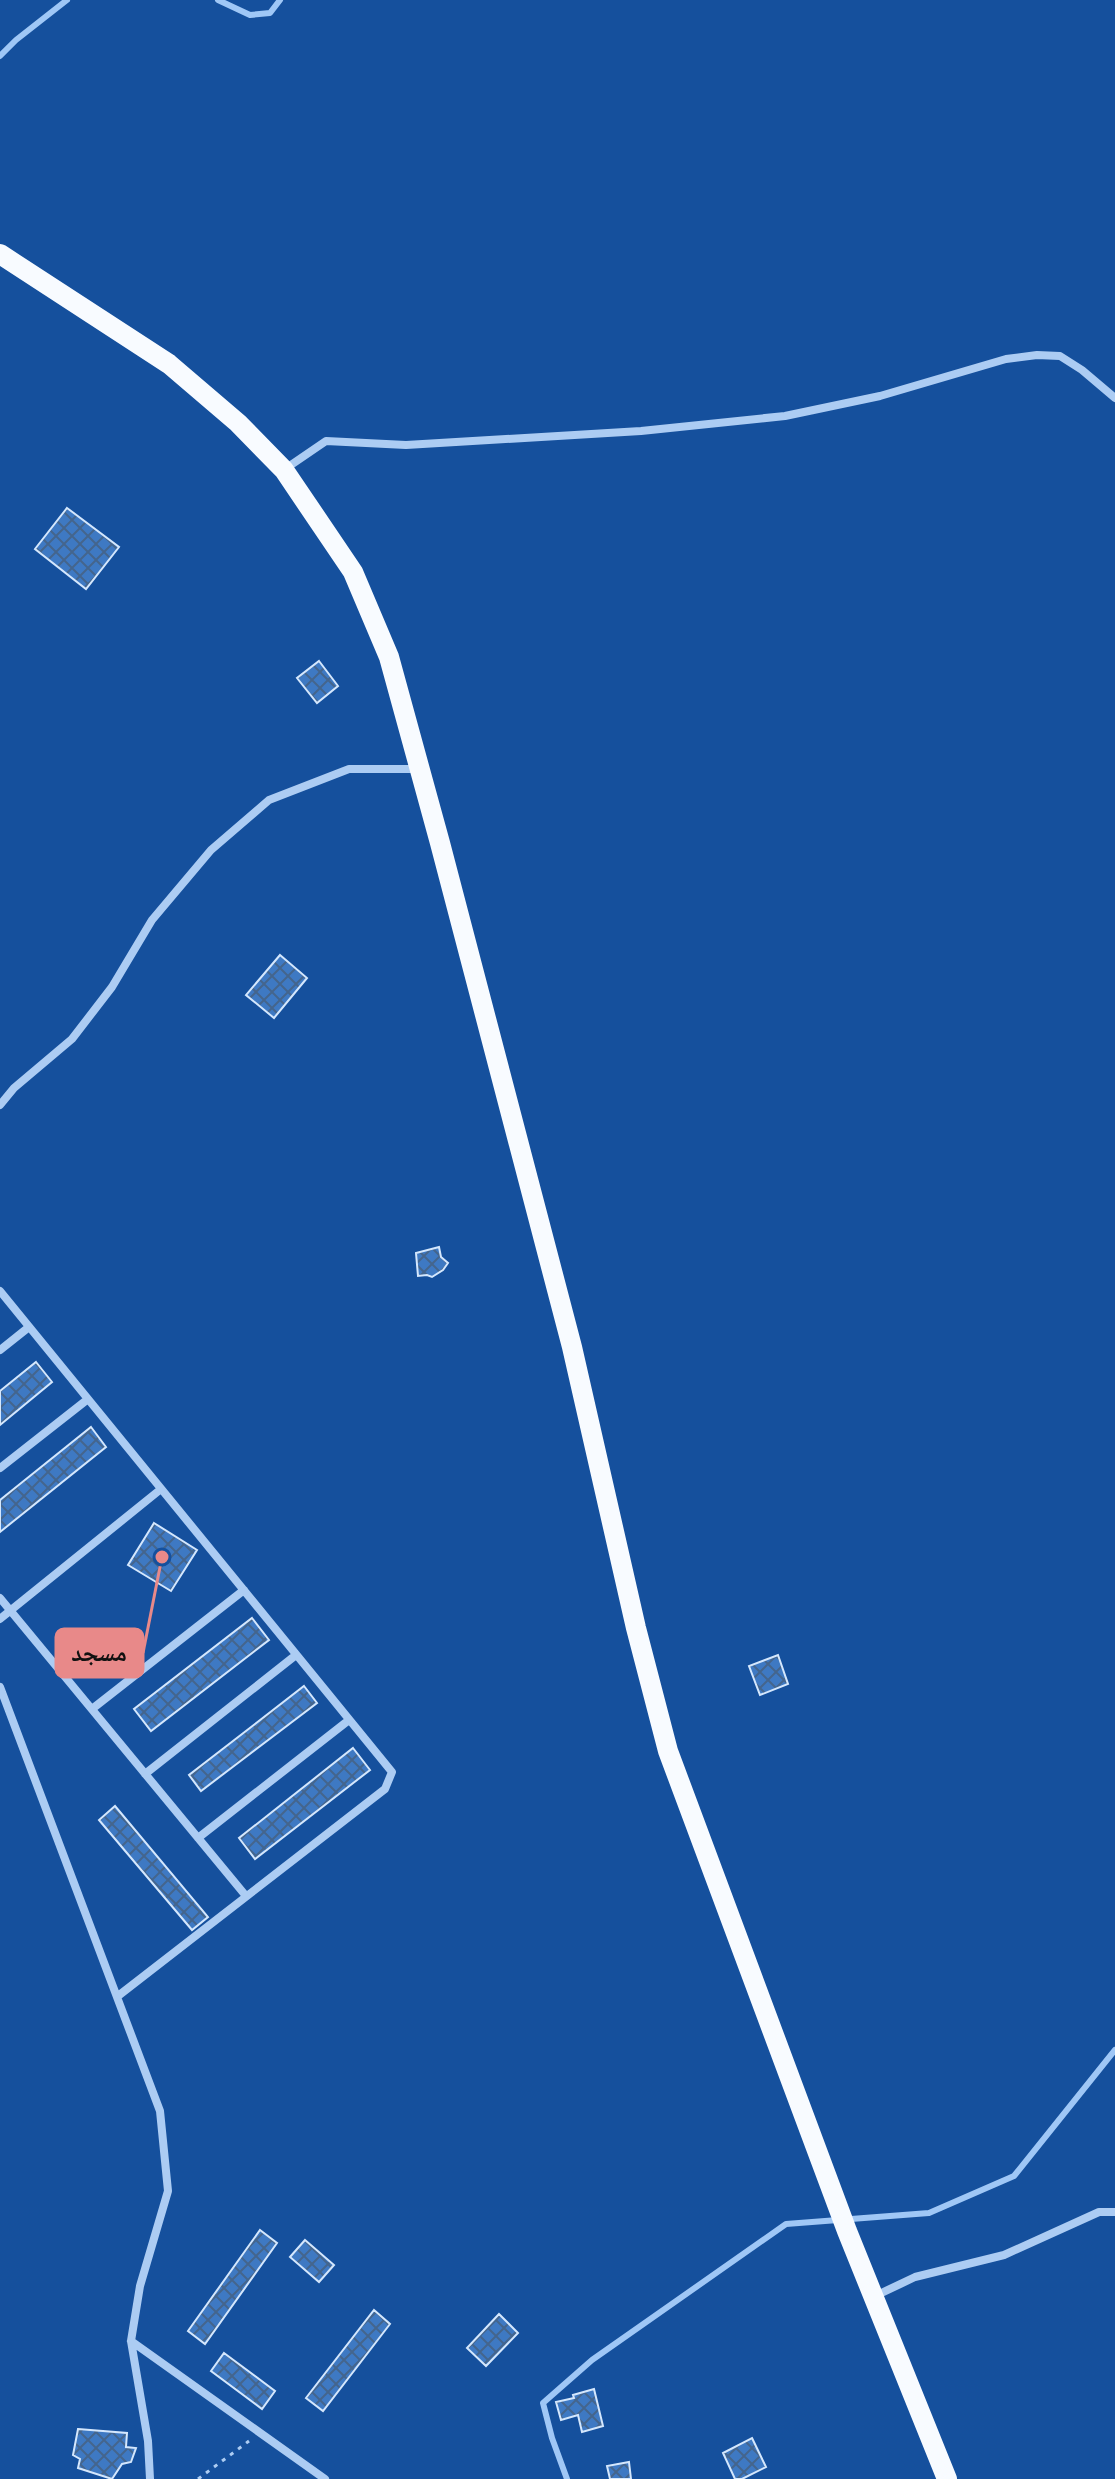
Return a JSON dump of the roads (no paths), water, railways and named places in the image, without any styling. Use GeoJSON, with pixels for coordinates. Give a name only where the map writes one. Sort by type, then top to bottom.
{"type":"FeatureCollection","features":[{"type":"Feature","properties":{"kind":"main road"},"geometry":{"type":"LineString","coordinates":[[0,254],[169,364],[238,423],[284,470],[353,572],[389,657],[420,769],[572,1347],[636,1628],[668,1751],[847,2231],[947,2479]]}},
{"type":"Feature","properties":{"kind":"street"},"geometry":{"type":"LineString","coordinates":[[284,470],[326,441],[406,445],[641,431],[785,416],[880,396],[1006,359],[1037,355],[1060,356],[1115,398]]}},
{"type":"Feature","properties":{"kind":"street"},"geometry":{"type":"LineString","coordinates":[[0,1105],[14,1088],[72,1039],[112,987],[152,920],[211,850],[269,800],[349,769],[420,769]]}},
{"type":"Feature","properties":{"kind":"street"},"geometry":{"type":"LineString","coordinates":[[0,1291],[392,1772],[385,1789],[118,1996]]}},
{"type":"Feature","properties":{"kind":"street"},"geometry":{"type":"LineString","coordinates":[[0,1350],[29,1327]]}},
{"type":"Feature","properties":{"kind":"street"},"geometry":{"type":"LineString","coordinates":[[0,1468],[88,1399]]}},
{"type":"Feature","properties":{"kind":"street"},"geometry":{"type":"LineString","coordinates":[[0,1619],[161,1489]]}},
{"type":"Feature","properties":{"kind":"street"},"geometry":{"type":"LineString","coordinates":[[92,1709],[244,1590]]}},
{"type":"Feature","properties":{"kind":"street"},"geometry":{"type":"LineString","coordinates":[[0,1598],[246,1896]]}},
{"type":"Feature","properties":{"kind":"street"},"geometry":{"type":"LineString","coordinates":[[145,1774],[296,1655]]}},
{"type":"Feature","properties":{"kind":"street"},"geometry":{"type":"LineString","coordinates":[[0,1687],[160,2111],[168,2191],[140,2286],[131,2341],[148,2441],[150,2479]]}},
{"type":"Feature","properties":{"kind":"street"},"geometry":{"type":"LineString","coordinates":[[198,1838],[349,1720]]}},
{"type":"Feature","properties":{"kind":"street"},"geometry":{"type":"LineString","coordinates":[[873,2297],[915,2277],[1004,2255],[1115,2205]]}},
{"type":"Feature","properties":{"kind":"street"},"geometry":{"type":"LineString","coordinates":[[1099,2212],[1115,2212]]}},
{"type":"Feature","properties":{"kind":"street"},"geometry":{"type":"LineString","coordinates":[[131,2341],[325,2479]]}},
{"type":"Feature","properties":{"kind":"waterway"},"geometry":{"type":"LineString","coordinates":[[0,56],[67,0]]}},
{"type":"Feature","properties":{"kind":"waterway"},"geometry":{"type":"LineString","coordinates":[[218,0],[250,15],[270,13],[280,0]]}},
{"type":"Feature","properties":{"kind":"waterway"},"geometry":{"type":"LineString","coordinates":[[567,2479],[543,2403],[592,2360],[786,2224],[929,2213],[1014,2176],[1115,2050]]}},
{"type":"Feature","properties":{"kind":"place","name":"مسجد"},"geometry":{"type":"Point","coordinates":[162,1557]}}]}
